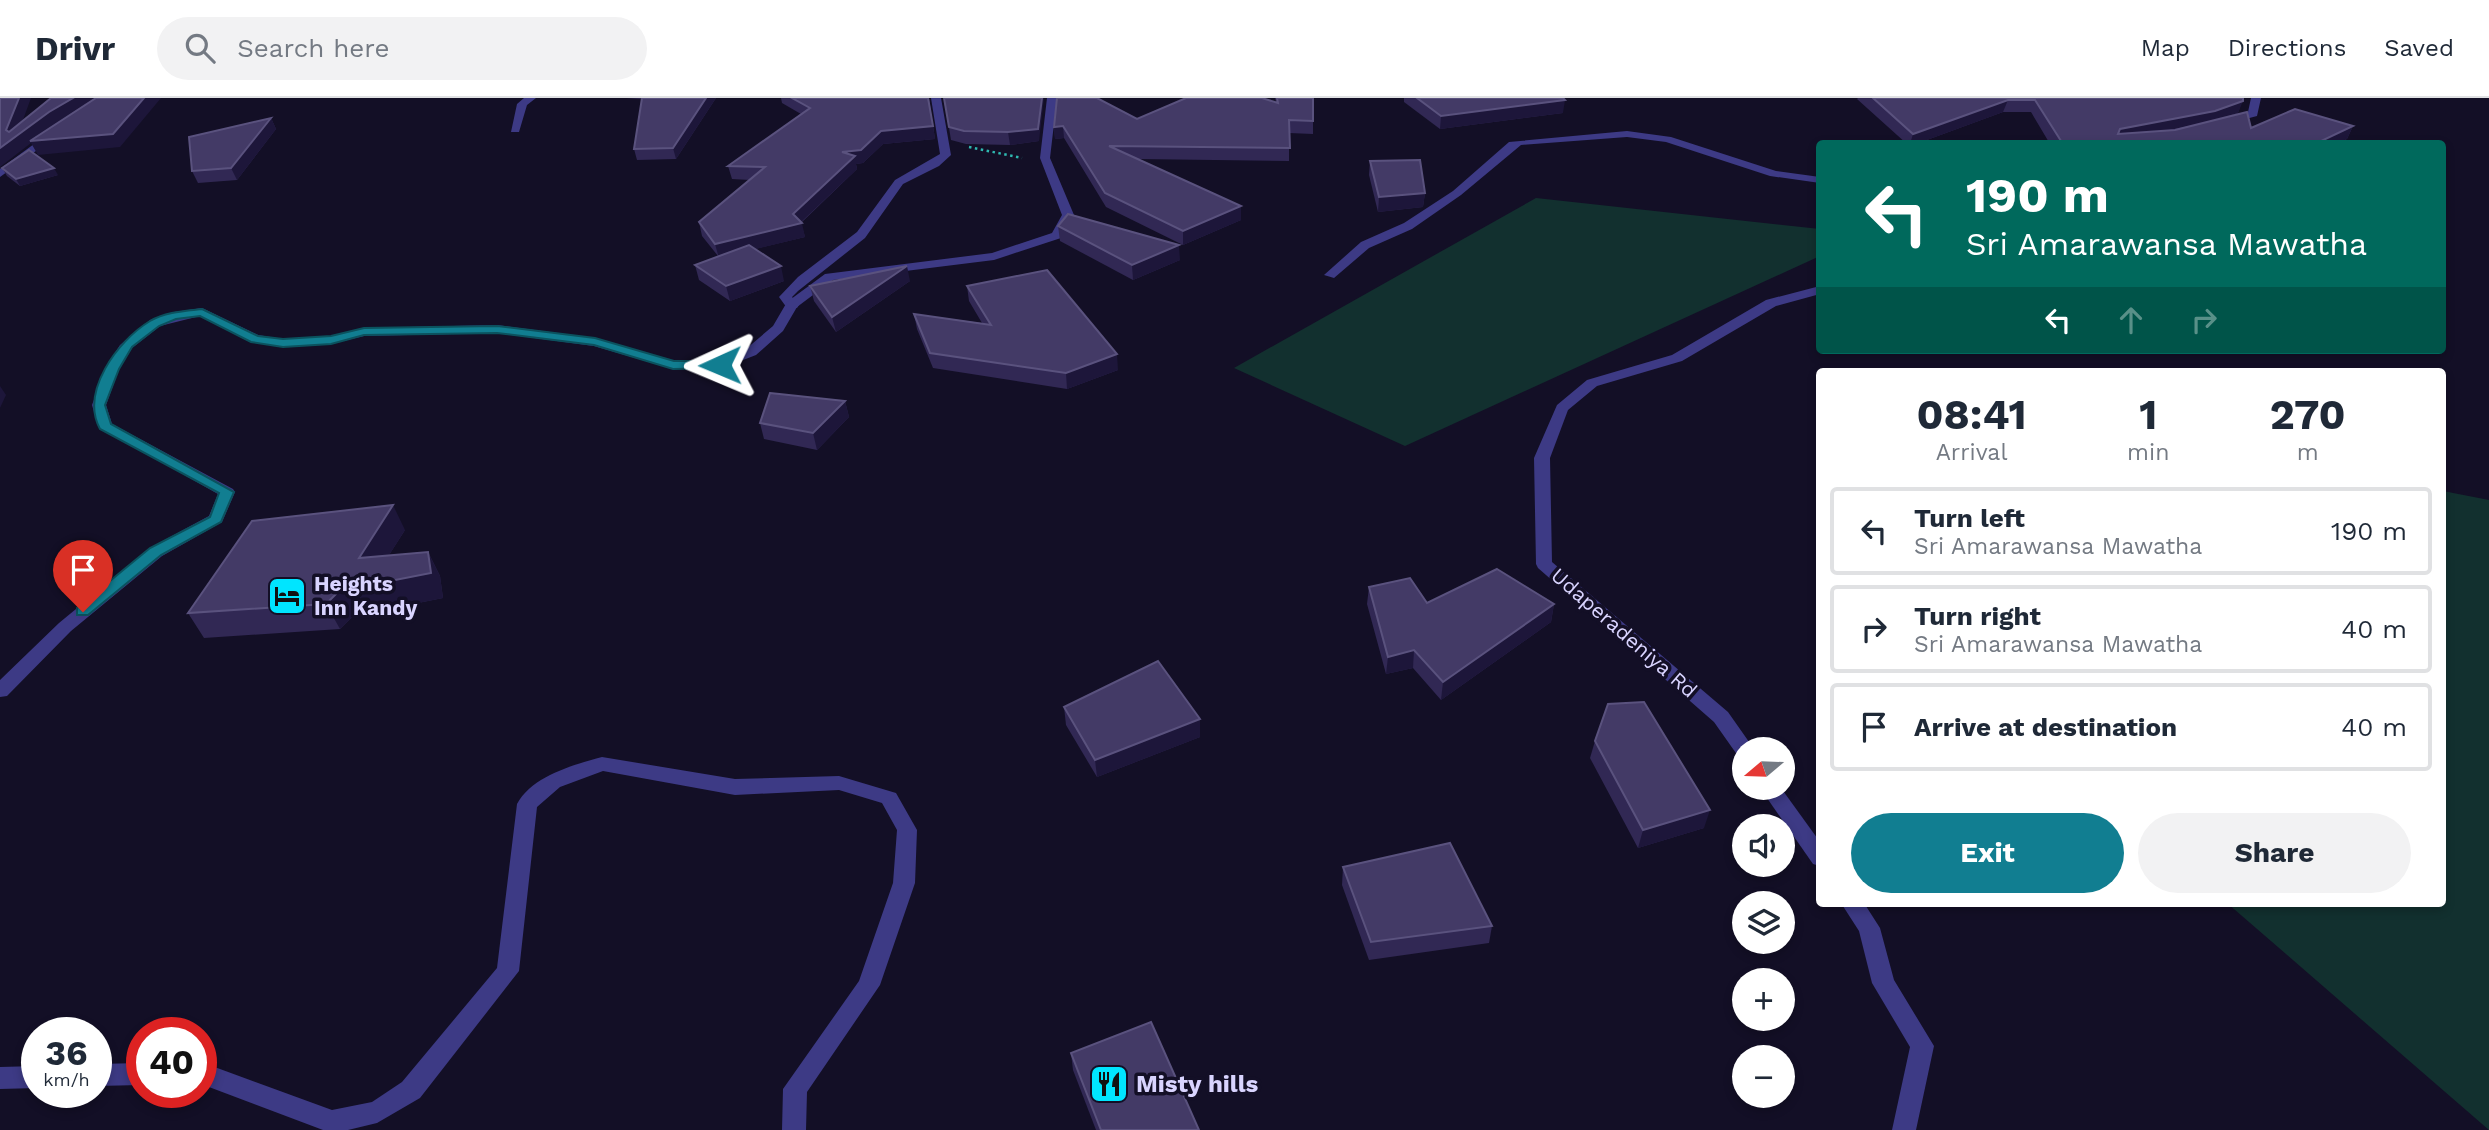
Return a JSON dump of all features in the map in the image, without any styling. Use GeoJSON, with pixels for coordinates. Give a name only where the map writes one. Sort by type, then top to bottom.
{"type":"FeatureCollection","features":[{"type":"Feature","properties":{"kind":"street"},"geometry":{"type":"LineString","coordinates":[[515,130],[522,104],[531,98]]}},
{"type":"Feature","properties":{"kind":"street"},"geometry":{"type":"LineString","coordinates":[[792,305],[785,297],[796,283],[834,260],[863,234],[898,182],[937,165],[946,155],[936,98]]}},
{"type":"Feature","properties":{"kind":"street"},"geometry":{"type":"LineString","coordinates":[[0,691],[65,627],[156,552],[216,519],[227,492],[105,426],[99,405],[112,369],[127,345],[155,323],[174,316],[202,312],[255,339],[283,343],[331,340],[364,332],[497,329],[595,342],[673,365],[720,365],[751,352],[778,327],[792,305],[829,277],[994,256],[1057,235],[1068,215],[1045,158],[1052,98]]}},
{"type":"Feature","properties":{"kind":"street"},"geometry":{"type":"LineString","coordinates":[[2211,128],[2253,114],[2256,98]]}},
{"type":"Feature","properties":{"kind":"street"},"geometry":{"type":"LineString","coordinates":[[0,174],[62,129]]}},
{"type":"Feature","properties":{"kind":"street"},"geometry":{"type":"LineString","coordinates":[[1330,275],[1365,245],[1408,226],[1457,193],[1513,144],[1521,142],[1627,134],[1667,139],[1773,174],[1816,179]]}},
{"type":"Feature","properties":{"kind":"street","name":"Udaperadeniya Rd"},"geometry":{"type":"LineString","coordinates":[[1735,737],[1721,717],[1544,564],[1542,458],[1562,408],[1592,383],[1677,358],[1770,303],[1816,291]]}},
{"type":"Feature","properties":{"kind":"street"},"geometry":{"type":"LineString","coordinates":[[217,1079],[331,1122],[377,1112],[411,1090],[508,971],[527,804],[553,782],[602,764],[735,787],[839,783],[889,798],[907,830],[904,883],[869,985],[794,1089],[794,1130]]}},
{"type":"Feature","properties":{"kind":"street"},"geometry":{"type":"LineString","coordinates":[[1779,800],[1816,852]]}},
{"type":"Feature","properties":{"kind":"street"},"geometry":{"type":"LineString","coordinates":[[1855,907],[1870,928],[1883,983],[1922,1046],[1904,1130]]}},
{"type":"Feature","properties":{"kind":"street"},"geometry":{"type":"LineString","coordinates":[[0,1078],[21,1077]]}},
{"type":"Feature","properties":{"kind":"path"},"geometry":{"type":"LineString","coordinates":[[944,144],[984,147],[1022,158],[1045,158]]}},
{"type":"Feature","properties":{"kind":"green space"},"geometry":{"type":"Polygon","coordinates":[[[1536,198],[1816,229],[1816,258],[1405,446],[1234,368],[1536,198]]]}},
{"type":"Feature","properties":{"kind":"green space"},"geometry":{"type":"Polygon","coordinates":[[[2446,492],[2489,500],[2489,1130],[2232,907],[2446,907],[2446,492]]]}},
{"type":"Feature","properties":{"kind":"building"},"geometry":{"type":"Polygon","coordinates":[[[0,98],[19,98],[6,130],[9,132],[51,98],[73,98],[0,148],[0,98]]]}},
{"type":"Feature","properties":{"kind":"building"},"geometry":{"type":"Polygon","coordinates":[[[96,98],[144,98],[113,134],[30,141],[96,98]]]}},
{"type":"Feature","properties":{"kind":"building"},"geometry":{"type":"Polygon","coordinates":[[[642,98],[706,98],[673,148],[634,149],[642,98]]]}},
{"type":"Feature","properties":{"kind":"building"},"geometry":{"type":"Polygon","coordinates":[[[792,98],[928,98],[933,126],[881,131],[861,150],[842,152],[855,156],[793,214],[802,223],[715,244],[699,222],[765,167],[728,166],[810,108],[792,98]]]}},
{"type":"Feature","properties":{"kind":"building"},"geometry":{"type":"Polygon","coordinates":[[[944,98],[1042,98],[1038,129],[1008,132],[964,131],[949,127],[944,98]]]}},
{"type":"Feature","properties":{"kind":"building"},"geometry":{"type":"Polygon","coordinates":[[[1057,98],[1097,98],[1137,119],[1186,98],[1262,98],[1278,103],[1277,98],[1313,98],[1313,121],[1289,120],[1290,148],[1109,146],[1241,206],[1183,231],[1105,193],[1063,126],[1054,127],[1057,98]]]}},
{"type":"Feature","properties":{"kind":"building"},"geometry":{"type":"Polygon","coordinates":[[[1417,98],[1563,98],[1565,100],[1441,116],[1417,98]]]}},
{"type":"Feature","properties":{"kind":"building"},"geometry":{"type":"Polygon","coordinates":[[[1873,98],[2243,98],[2243,101],[2215,111],[2120,129],[2118,134],[2175,130],[2247,112],[2251,128],[2295,109],[2353,126],[2323,140],[2060,140],[2035,100],[2008,100],[1913,134],[1873,98]]]}},
{"type":"Feature","properties":{"kind":"building"},"geometry":{"type":"Polygon","coordinates":[[[271,118],[231,168],[192,171],[189,137],[271,118]]]}},
{"type":"Feature","properties":{"kind":"building"},"geometry":{"type":"Polygon","coordinates":[[[29,150],[54,168],[16,179],[2,168],[29,150]]]}},
{"type":"Feature","properties":{"kind":"building"},"geometry":{"type":"Polygon","coordinates":[[[1420,160],[1425,193],[1379,197],[1370,161],[1420,160]]]}},
{"type":"Feature","properties":{"kind":"building"},"geometry":{"type":"Polygon","coordinates":[[[1068,214],[1179,245],[1132,265],[1058,226],[1068,214]]]}},
{"type":"Feature","properties":{"kind":"building"},"geometry":{"type":"Polygon","coordinates":[[[749,245],[781,266],[726,286],[695,265],[749,245]]]}},
{"type":"Feature","properties":{"kind":"building"},"geometry":{"type":"Polygon","coordinates":[[[907,266],[832,317],[810,286],[907,266]]]}},
{"type":"Feature","properties":{"kind":"building"},"geometry":{"type":"Polygon","coordinates":[[[1047,270],[1117,354],[1066,373],[930,353],[914,314],[991,325],[967,286],[1047,270]]]}},
{"type":"Feature","properties":{"kind":"building"},"geometry":{"type":"Polygon","coordinates":[[[770,393],[845,401],[813,433],[760,423],[770,393]]]}},
{"type":"Feature","properties":{"kind":"building"},"geometry":{"type":"Polygon","coordinates":[[[393,505],[359,558],[428,552],[431,573],[339,591],[326,604],[188,613],[252,521],[393,505]]]}},
{"type":"Feature","properties":{"kind":"building"},"geometry":{"type":"Polygon","coordinates":[[[1497,569],[1554,604],[1443,682],[1414,650],[1388,657],[1369,587],[1410,578],[1427,603],[1497,569]]]}},
{"type":"Feature","properties":{"kind":"building"},"geometry":{"type":"Polygon","coordinates":[[[1158,661],[1200,719],[1095,760],[1064,707],[1158,661]]]}},
{"type":"Feature","properties":{"kind":"building"},"geometry":{"type":"Polygon","coordinates":[[[1644,702],[1710,810],[1643,830],[1595,741],[1608,704],[1644,702]]]}},
{"type":"Feature","properties":{"kind":"building"},"geometry":{"type":"Polygon","coordinates":[[[1450,843],[1492,926],[1371,942],[1343,867],[1450,843]]]}},
{"type":"Feature","properties":{"kind":"building"},"geometry":{"type":"Polygon","coordinates":[[[1151,1022],[1199,1130],[1101,1130],[1071,1053],[1151,1022]]]}},
{"type":"Feature","properties":{"kind":"place","name":"Heights Inn Kandy"},"geometry":{"type":"Point","coordinates":[287,596]}},
{"type":"Feature","properties":{"kind":"place","name":"Misty hills"},"geometry":{"type":"Point","coordinates":[1109,1084]}},
{"type":"Feature","properties":{"kind":"route"},"geometry":{"type":"LineString","coordinates":[[83,612],[156,552],[216,519],[227,492],[105,426],[99,405],[112,369],[127,345],[155,323],[174,316],[202,312],[255,339],[283,343],[331,340],[364,332],[497,329],[595,342],[673,365],[720,365]]}}]}
